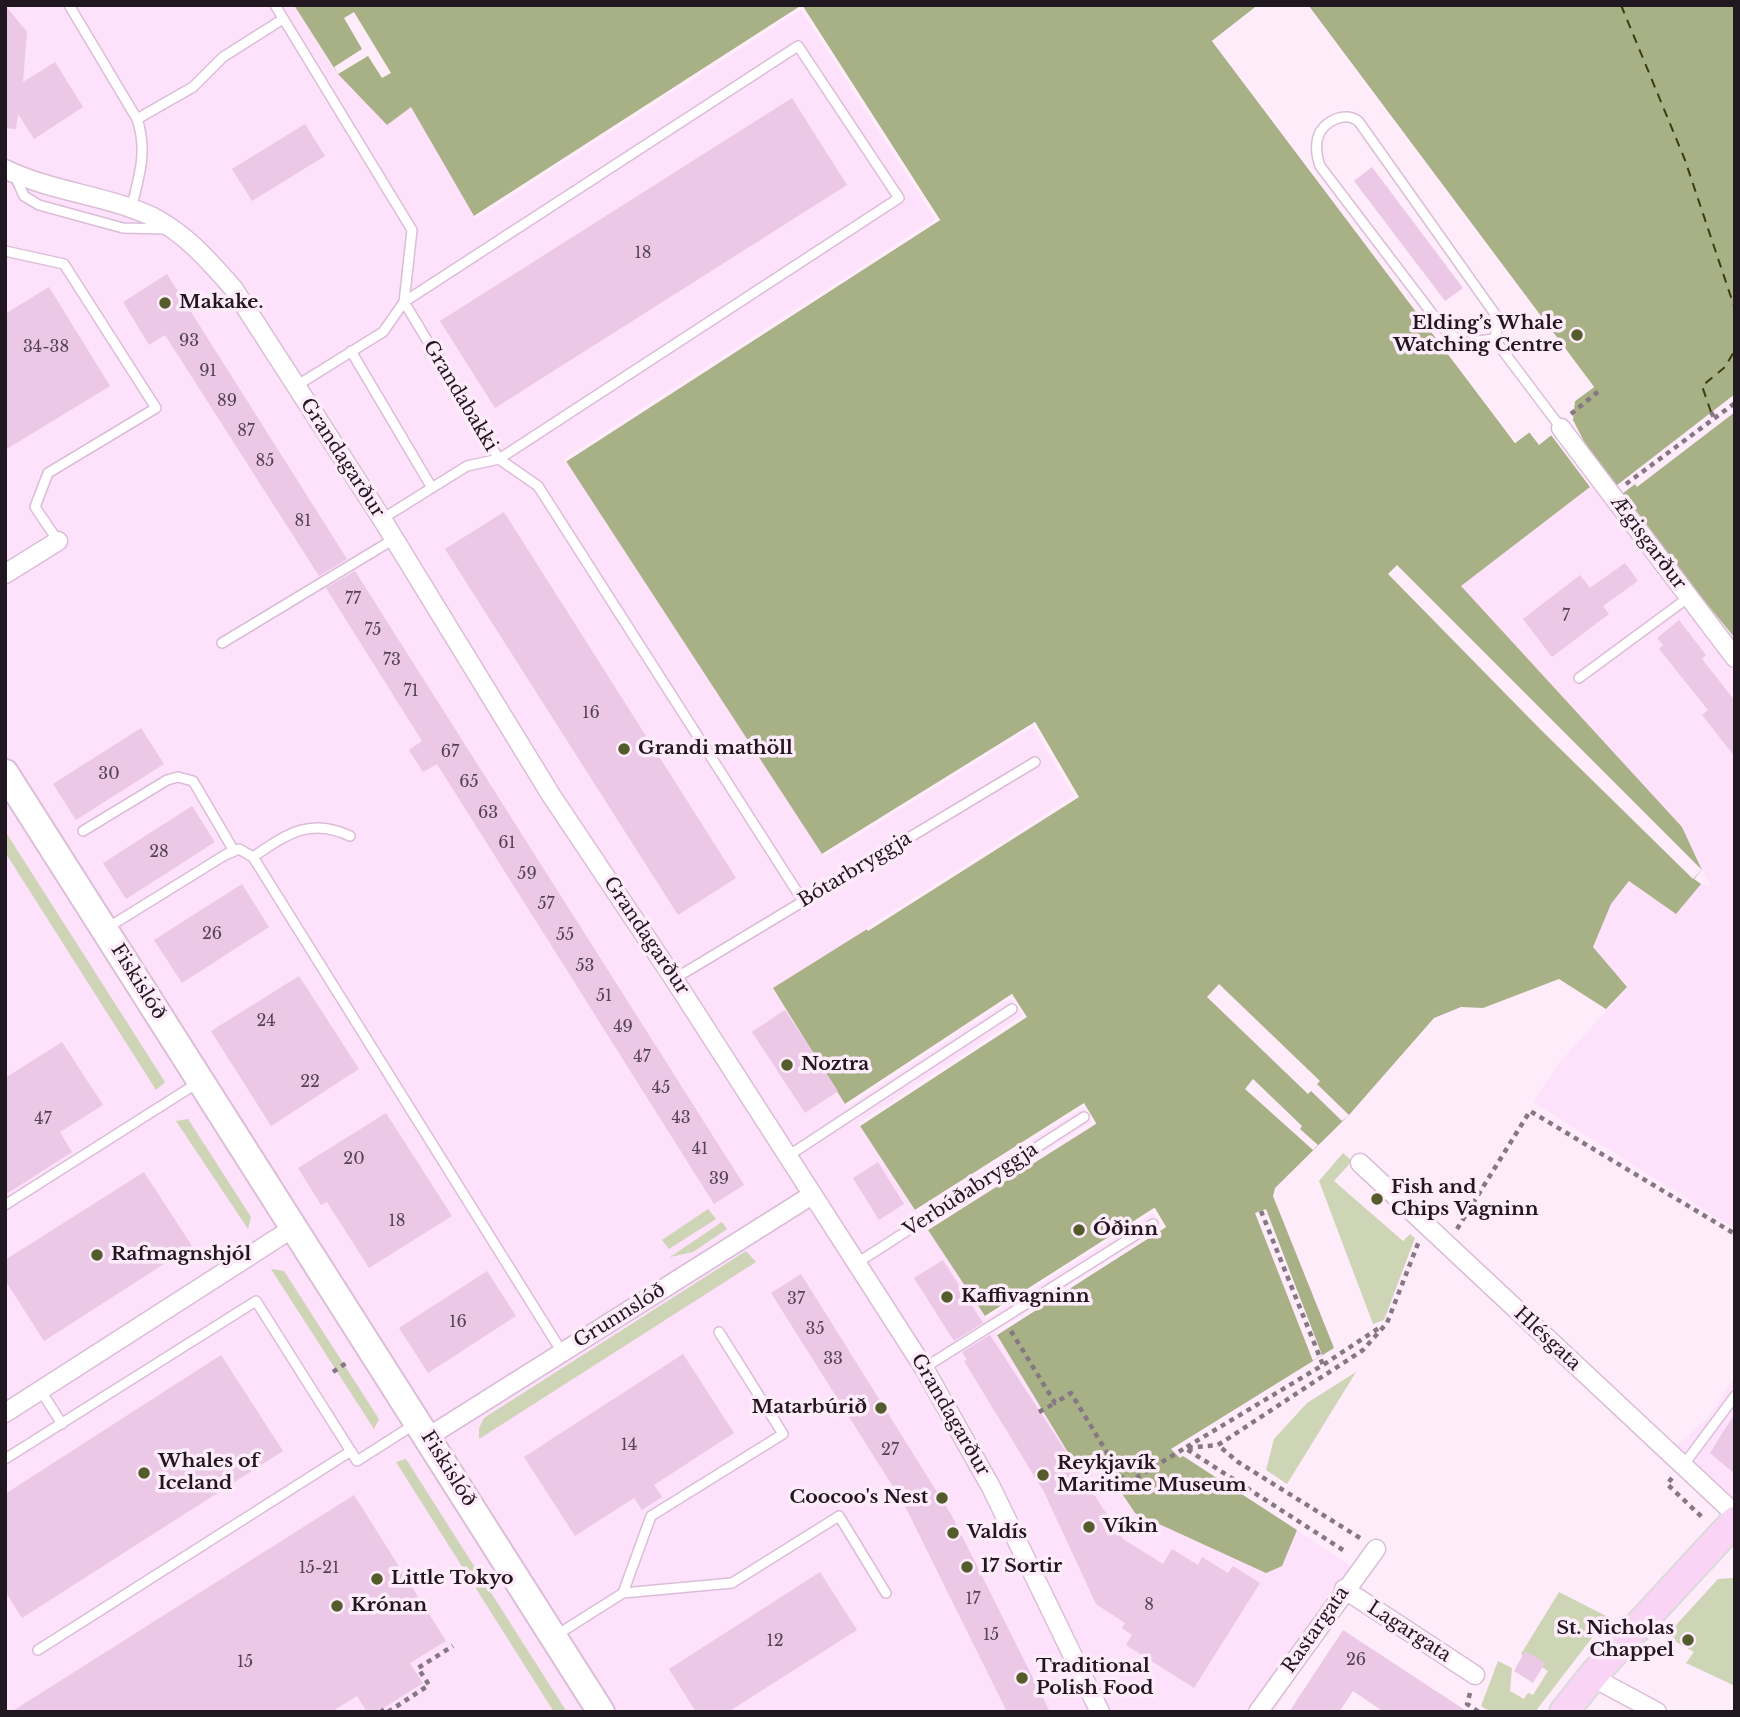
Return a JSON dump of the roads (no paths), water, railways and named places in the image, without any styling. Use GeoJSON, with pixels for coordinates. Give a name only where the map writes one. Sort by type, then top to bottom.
{"type":"FeatureCollection","features":[{"type":"Feature","properties":{"kind":"main road"},"geometry":{"type":"LineString","coordinates":[[1564,1712],[1592,1676],[1735,1521]]}},
{"type":"Feature","properties":{"kind":"street","name":"Grandagarður"},"geometry":{"type":"LineString","coordinates":[[10,172],[36,183],[131,209],[173,229],[204,254],[233,288],[382,519],[551,795],[674,979],[924,1368],[991,1487],[1100,1712]]}},
{"type":"Feature","properties":{"kind":"street","name":"Ægisgarður"},"geometry":{"type":"LineString","coordinates":[[1561,428],[1735,658]]}},
{"type":"Feature","properties":{"kind":"street"},"geometry":{"type":"LineString","coordinates":[[5,573],[58,541]]}},
{"type":"Feature","properties":{"kind":"street","name":"Fiskislóð"},"geometry":{"type":"LineString","coordinates":[[5,773],[601,1712]]}},
{"type":"Feature","properties":{"kind":"street","name":"Hlésgata"},"geometry":{"type":"LineString","coordinates":[[1360,1163],[1735,1514]]}},
{"type":"Feature","properties":{"kind":"street","name":"Grunnslóð"},"geometry":{"type":"LineString","coordinates":[[423,1429],[562,1352],[813,1195]]}},
{"type":"Feature","properties":{"kind":"street"},"geometry":{"type":"LineString","coordinates":[[5,1413],[293,1228]]}},
{"type":"Feature","properties":{"kind":"street","name":"Rastargata"},"geometry":{"type":"LineString","coordinates":[[1258,1712],[1344,1589],[1376,1549]]}},
{"type":"Feature","properties":{"kind":"street","name":"Lagargata"},"geometry":{"type":"LineString","coordinates":[[1344,1589],[1475,1675]]}},
{"type":"Feature","properties":{"kind":"street"},"geometry":{"type":"LineString","coordinates":[[1592,1676],[1657,1712]]}},
{"type":"Feature","properties":{"kind":"lane"},"geometry":{"type":"LineString","coordinates":[[69,5],[137,120],[144,138],[144,156],[131,209]]}},
{"type":"Feature","properties":{"kind":"lane"},"geometry":{"type":"LineString","coordinates":[[275,5],[412,230],[404,302]]}},
{"type":"Feature","properties":{"kind":"lane"},"geometry":{"type":"LineString","coordinates":[[137,120],[193,87],[223,57],[283,19]]}},
{"type":"Feature","properties":{"kind":"lane"},"geometry":{"type":"LineString","coordinates":[[296,386],[383,332],[404,302],[798,46],[899,198],[499,459],[467,466],[382,519]]}},
{"type":"Feature","properties":{"kind":"lane"},"geometry":{"type":"LineString","coordinates":[[1345,116],[1359,122],[1495,314],[1499,324],[1494,339],[1462,343],[1443,328],[1320,166],[1316,144],[1319,133],[1335,118],[1345,116]]}},
{"type":"Feature","properties":{"kind":"lane"},"geometry":{"type":"LineString","coordinates":[[10,172],[24,197],[39,205],[123,228],[173,229]]}},
{"type":"Feature","properties":{"kind":"lane"},"geometry":{"type":"LineString","coordinates":[[5,251],[64,264],[156,408],[48,473],[36,507],[58,541]]}},
{"type":"Feature","properties":{"kind":"lane","name":"Grandabakki"},"geometry":{"type":"LineString","coordinates":[[404,302],[499,459],[538,486],[803,901]]}},
{"type":"Feature","properties":{"kind":"lane"},"geometry":{"type":"LineString","coordinates":[[1494,339],[1561,428]]}},
{"type":"Feature","properties":{"kind":"lane"},"geometry":{"type":"LineString","coordinates":[[351,351],[432,488]]}},
{"type":"Feature","properties":{"kind":"lane"},"geometry":{"type":"LineString","coordinates":[[222,643],[394,539]]}},
{"type":"Feature","properties":{"kind":"lane"},"geometry":{"type":"LineString","coordinates":[[1579,678],[1689,597]]}},
{"type":"Feature","properties":{"kind":"lane","name":"Bótarbryggja"},"geometry":{"type":"LineString","coordinates":[[674,979],[1035,762]]}},
{"type":"Feature","properties":{"kind":"lane"},"geometry":{"type":"LineString","coordinates":[[83,831],[167,780],[178,777],[193,781],[234,851]]}},
{"type":"Feature","properties":{"kind":"lane"},"geometry":{"type":"LineString","coordinates":[[253,857],[280,839],[310,827],[331,827],[350,836]]}},
{"type":"Feature","properties":{"kind":"lane"},"geometry":{"type":"LineString","coordinates":[[105,929],[234,851],[239,849],[253,857],[562,1352]]}},
{"type":"Feature","properties":{"kind":"lane"},"geometry":{"type":"LineString","coordinates":[[788,1156],[1012,1009]]}},
{"type":"Feature","properties":{"kind":"lane"},"geometry":{"type":"LineString","coordinates":[[5,1205],[201,1080]]}},
{"type":"Feature","properties":{"kind":"lane","name":"Verbúðabryggja"},"geometry":{"type":"LineString","coordinates":[[857,1263],[1084,1117]]}},
{"type":"Feature","properties":{"kind":"lane"},"geometry":{"type":"LineString","coordinates":[[924,1368],[1153,1224]]}},
{"type":"Feature","properties":{"kind":"lane"},"geometry":{"type":"LineString","coordinates":[[5,1460],[256,1301],[357,1461],[423,1429]]}},
{"type":"Feature","properties":{"kind":"lane"},"geometry":{"type":"LineString","coordinates":[[623,1593],[651,1516],[783,1434],[719,1332]]}},
{"type":"Feature","properties":{"kind":"lane"},"geometry":{"type":"LineString","coordinates":[[41,1391],[62,1424]]}},
{"type":"Feature","properties":{"kind":"lane"},"geometry":{"type":"LineString","coordinates":[[1682,1467],[1735,1396]]}},
{"type":"Feature","properties":{"kind":"lane"},"geometry":{"type":"LineString","coordinates":[[38,1650],[351,1451]]}},
{"type":"Feature","properties":{"kind":"lane"},"geometry":{"type":"LineString","coordinates":[[554,1637],[623,1593],[732,1583],[839,1516],[886,1593]]}},
{"type":"Feature","properties":{"kind":"place","name":"Makake."},"geometry":{"type":"Point","coordinates":[165,303]}},
{"type":"Feature","properties":{"kind":"place","name":"Elding’s Whale Watching Centre"},"geometry":{"type":"Point","coordinates":[1577,335]}},
{"type":"Feature","properties":{"kind":"place","name":"Grandi mathöll"},"geometry":{"type":"Point","coordinates":[624,749]}},
{"type":"Feature","properties":{"kind":"place","name":"Noztra"},"geometry":{"type":"Point","coordinates":[787,1065]}},
{"type":"Feature","properties":{"kind":"place","name":"Fish and Chips Vagninn"},"geometry":{"type":"Point","coordinates":[1377,1199]}},
{"type":"Feature","properties":{"kind":"place","name":"Óðinn"},"geometry":{"type":"Point","coordinates":[1079,1230]}},
{"type":"Feature","properties":{"kind":"place","name":"Rafmagnshjól"},"geometry":{"type":"Point","coordinates":[97,1255]}},
{"type":"Feature","properties":{"kind":"place","name":"Kaffivagninn"},"geometry":{"type":"Point","coordinates":[947,1297]}},
{"type":"Feature","properties":{"kind":"place","name":"Matarbúrið"},"geometry":{"type":"Point","coordinates":[881,1408]}},
{"type":"Feature","properties":{"kind":"place","name":"Whales of Iceland"},"geometry":{"type":"Point","coordinates":[144,1473]}},
{"type":"Feature","properties":{"kind":"place","name":"Reykjavík Maritime Museum"},"geometry":{"type":"Point","coordinates":[1043,1475]}},
{"type":"Feature","properties":{"kind":"place","name":"Coocoo's Nest"},"geometry":{"type":"Point","coordinates":[942,1498]}},
{"type":"Feature","properties":{"kind":"place","name":"Víkin"},"geometry":{"type":"Point","coordinates":[1089,1527]}},
{"type":"Feature","properties":{"kind":"place","name":"Valdís"},"geometry":{"type":"Point","coordinates":[953,1533]}},
{"type":"Feature","properties":{"kind":"place","name":"17 Sortir"},"geometry":{"type":"Point","coordinates":[967,1567]}},
{"type":"Feature","properties":{"kind":"place","name":"Little Tokyo"},"geometry":{"type":"Point","coordinates":[377,1579]}},
{"type":"Feature","properties":{"kind":"place","name":"Krónan"},"geometry":{"type":"Point","coordinates":[337,1606]}},
{"type":"Feature","properties":{"kind":"place","name":"St. Nicholas Chappel"},"geometry":{"type":"Point","coordinates":[1688,1640]}},
{"type":"Feature","properties":{"kind":"place","name":"Traditional Polish Food"},"geometry":{"type":"Point","coordinates":[1022,1678]}}]}
